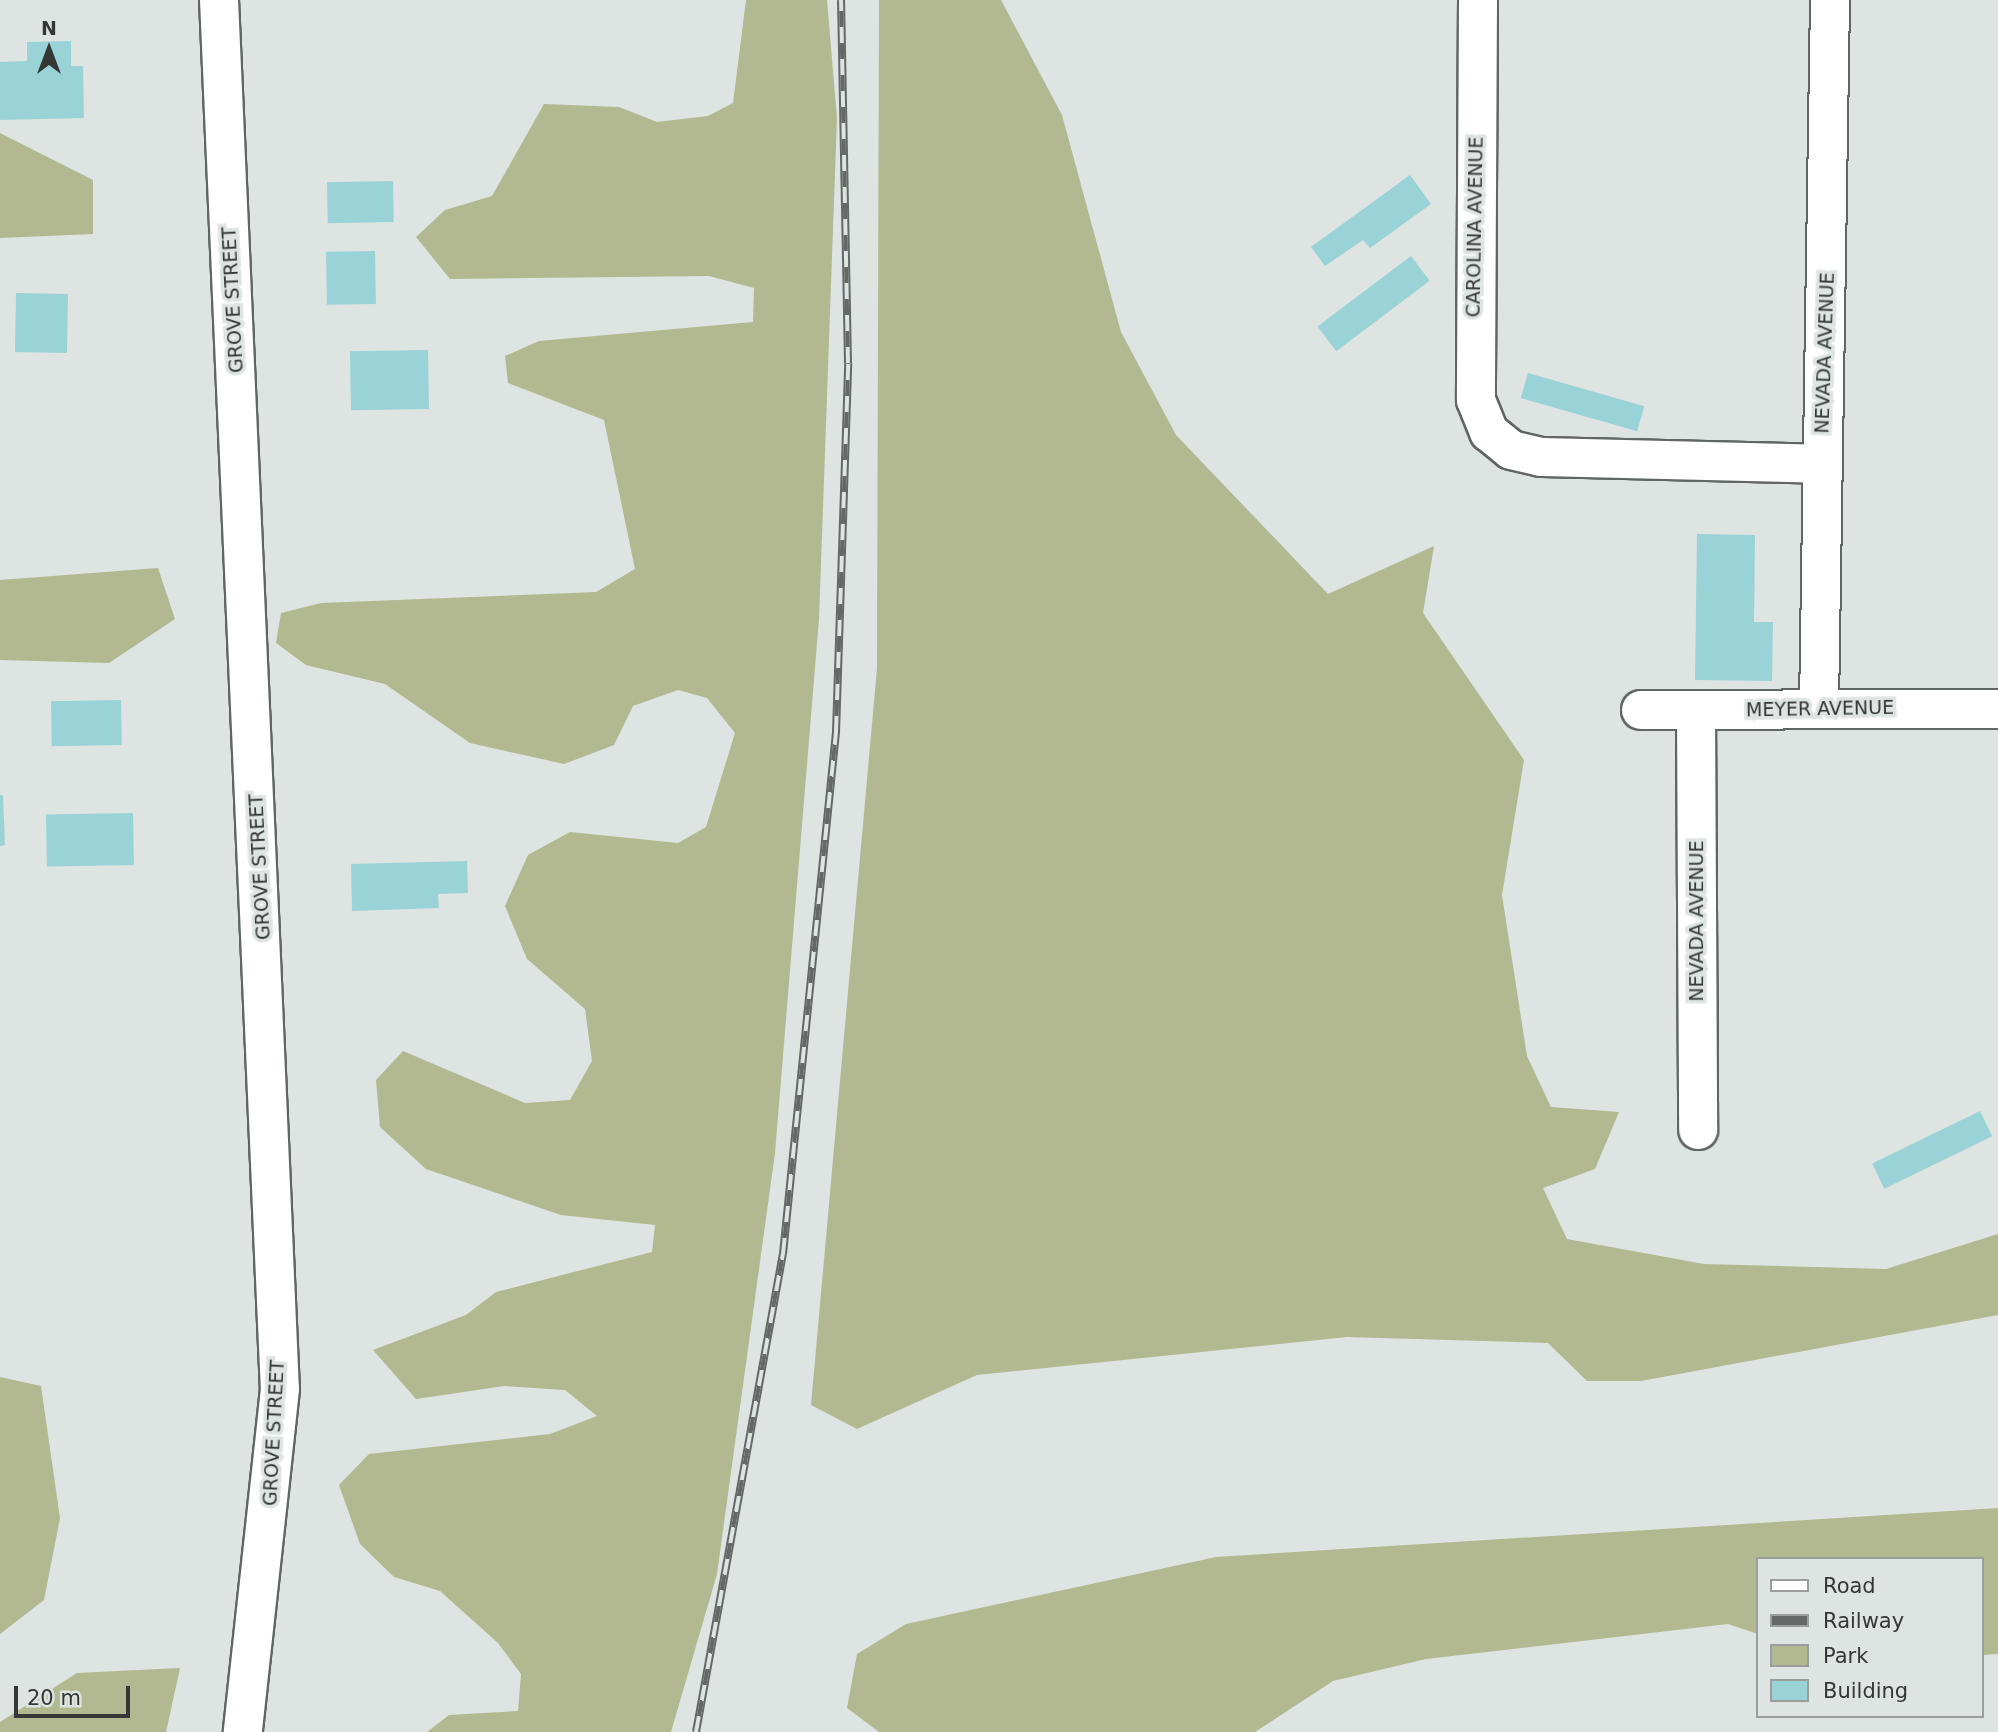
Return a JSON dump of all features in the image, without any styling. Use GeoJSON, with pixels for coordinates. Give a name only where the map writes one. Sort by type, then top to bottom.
{"type":"FeatureCollection","features":[{"type":"Feature","properties":{"kind":"street","name":"GROVE STREET"},"geometry":{"type":"LineString","coordinates":[[219,0],[279,1390],[243,1732]]}},
{"type":"Feature","properties":{"kind":"street","name":"CAROLINA AVENUE"},"geometry":{"type":"LineString","coordinates":[[1478,0],[1475,400],[1489,432],[1503,445],[1541,457],[1821,464]]}},
{"type":"Feature","properties":{"kind":"street","name":"NEVADA AVENUE"},"geometry":{"type":"LineString","coordinates":[[1819,707],[1830,0]]}},
{"type":"Feature","properties":{"kind":"street","name":"MEYER AVENUE"},"geometry":{"type":"LineString","coordinates":[[1641,710],[1696,712],[1819,707],[1998,709]]}},
{"type":"Feature","properties":{"kind":"street","name":"NEVADA AVENUE"},"geometry":{"type":"LineString","coordinates":[[1696,712],[1698,1130]]}},
{"type":"Feature","properties":{"kind":"green space"},"geometry":{"type":"Polygon","coordinates":[[[746,0],[827,0],[837,118],[819,619],[775,1153],[717,1574],[671,1732],[427,1732],[449,1715],[518,1711],[521,1674],[498,1643],[440,1591],[394,1577],[360,1544],[339,1485],[369,1454],[550,1434],[597,1416],[565,1390],[504,1386],[416,1399],[373,1350],[466,1315],[496,1292],[652,1252],[655,1225],[561,1215],[426,1169],[380,1127],[376,1080],[403,1051],[525,1103],[570,1100],[592,1061],[585,1009],[527,959],[505,906],[528,855],[570,832],[678,843],[706,827],[735,733],[707,698],[678,690],[633,706],[614,745],[564,764],[470,743],[385,684],[306,665],[276,643],[281,613],[321,603],[596,592],[635,569],[604,420],[508,383],[505,356],[539,341],[753,322],[754,288],[709,276],[450,279],[416,237],[445,210],[492,196],[544,104],[619,107],[657,122],[708,116],[733,103],[746,0]]]}},
{"type":"Feature","properties":{"kind":"green space"},"geometry":{"type":"Polygon","coordinates":[[[879,0],[1001,0],[1062,115],[1121,332],[1176,435],[1328,594],[1434,546],[1423,613],[1524,760],[1502,895],[1527,1056],[1551,1107],[1619,1112],[1595,1169],[1543,1188],[1567,1239],[1704,1264],[1886,1269],[1998,1234],[1998,1315],[1641,1381],[1587,1381],[1548,1343],[1347,1337],[977,1375],[857,1429],[811,1405],[877,668],[879,0]]]}},
{"type":"Feature","properties":{"kind":"green space"},"geometry":{"type":"Polygon","coordinates":[[[0,133],[93,180],[93,234],[0,238],[0,133]]]}},
{"type":"Feature","properties":{"kind":"green space"},"geometry":{"type":"Polygon","coordinates":[[[158,568],[175,619],[109,663],[0,660],[0,580],[158,568]]]}},
{"type":"Feature","properties":{"kind":"green space"},"geometry":{"type":"Polygon","coordinates":[[[0,1377],[41,1386],[60,1518],[44,1600],[0,1634],[0,1377]]]}},
{"type":"Feature","properties":{"kind":"green space"},"geometry":{"type":"Polygon","coordinates":[[[1998,1508],[1998,1654],[1984,1655],[1984,1557],[1756,1557],[1756,1633],[1728,1624],[1426,1659],[1333,1681],[1255,1732],[879,1732],[847,1708],[857,1654],[906,1624],[1216,1557],[1998,1508]]]}},
{"type":"Feature","properties":{"kind":"green space"},"geometry":{"type":"Polygon","coordinates":[[[180,1668],[166,1732],[0,1732],[0,1722],[77,1673],[180,1668]]]}},
{"type":"Feature","properties":{"kind":"building"},"geometry":{"type":"Polygon","coordinates":[[[71,41],[71,66],[83,66],[84,118],[0,120],[0,62],[27,61],[27,42],[71,41]]]}},
{"type":"Feature","properties":{"kind":"building"},"geometry":{"type":"Polygon","coordinates":[[[1410,175],[1431,204],[1370,248],[1363,240],[1325,266],[1311,247],[1410,175]]]}},
{"type":"Feature","properties":{"kind":"building"},"geometry":{"type":"Polygon","coordinates":[[[393,181],[394,222],[328,223],[327,182],[393,181]]]}},
{"type":"Feature","properties":{"kind":"building"},"geometry":{"type":"Polygon","coordinates":[[[375,251],[376,304],[327,305],[326,252],[375,251]]]}},
{"type":"Feature","properties":{"kind":"building"},"geometry":{"type":"Polygon","coordinates":[[[1411,256],[1430,281],[1336,351],[1318,326],[1411,256]]]}},
{"type":"Feature","properties":{"kind":"building"},"geometry":{"type":"Polygon","coordinates":[[[16,293],[68,294],[67,353],[15,352],[16,293]]]}},
{"type":"Feature","properties":{"kind":"building"},"geometry":{"type":"Polygon","coordinates":[[[428,350],[429,409],[351,410],[350,351],[428,350]]]}},
{"type":"Feature","properties":{"kind":"building"},"geometry":{"type":"Polygon","coordinates":[[[1528,373],[1644,406],[1637,431],[1521,398],[1528,373]]]}},
{"type":"Feature","properties":{"kind":"building"},"geometry":{"type":"Polygon","coordinates":[[[1697,534],[1755,535],[1754,622],[1773,622],[1772,681],[1695,680],[1697,534]]]}},
{"type":"Feature","properties":{"kind":"building"},"geometry":{"type":"Polygon","coordinates":[[[121,700],[122,745],[52,746],[51,701],[121,700]]]}},
{"type":"Feature","properties":{"kind":"building"},"geometry":{"type":"Polygon","coordinates":[[[0,795],[3,795],[5,845],[0,846],[0,795]]]}},
{"type":"Feature","properties":{"kind":"building"},"geometry":{"type":"Polygon","coordinates":[[[133,813],[134,865],[47,867],[46,815],[133,813]]]}},
{"type":"Feature","properties":{"kind":"building"},"geometry":{"type":"Polygon","coordinates":[[[467,861],[468,893],[438,894],[439,908],[352,911],[351,864],[467,861]]]}},
{"type":"Feature","properties":{"kind":"building"},"geometry":{"type":"Polygon","coordinates":[[[1980,1111],[1992,1136],[1884,1189],[1872,1164],[1980,1111]]]}},
{"type":"Feature","properties":{"kind":"railway"},"geometry":{"type":"LineString","coordinates":[[696,1732],[783,1254],[836,732],[848,363],[841,0]]}}]}
